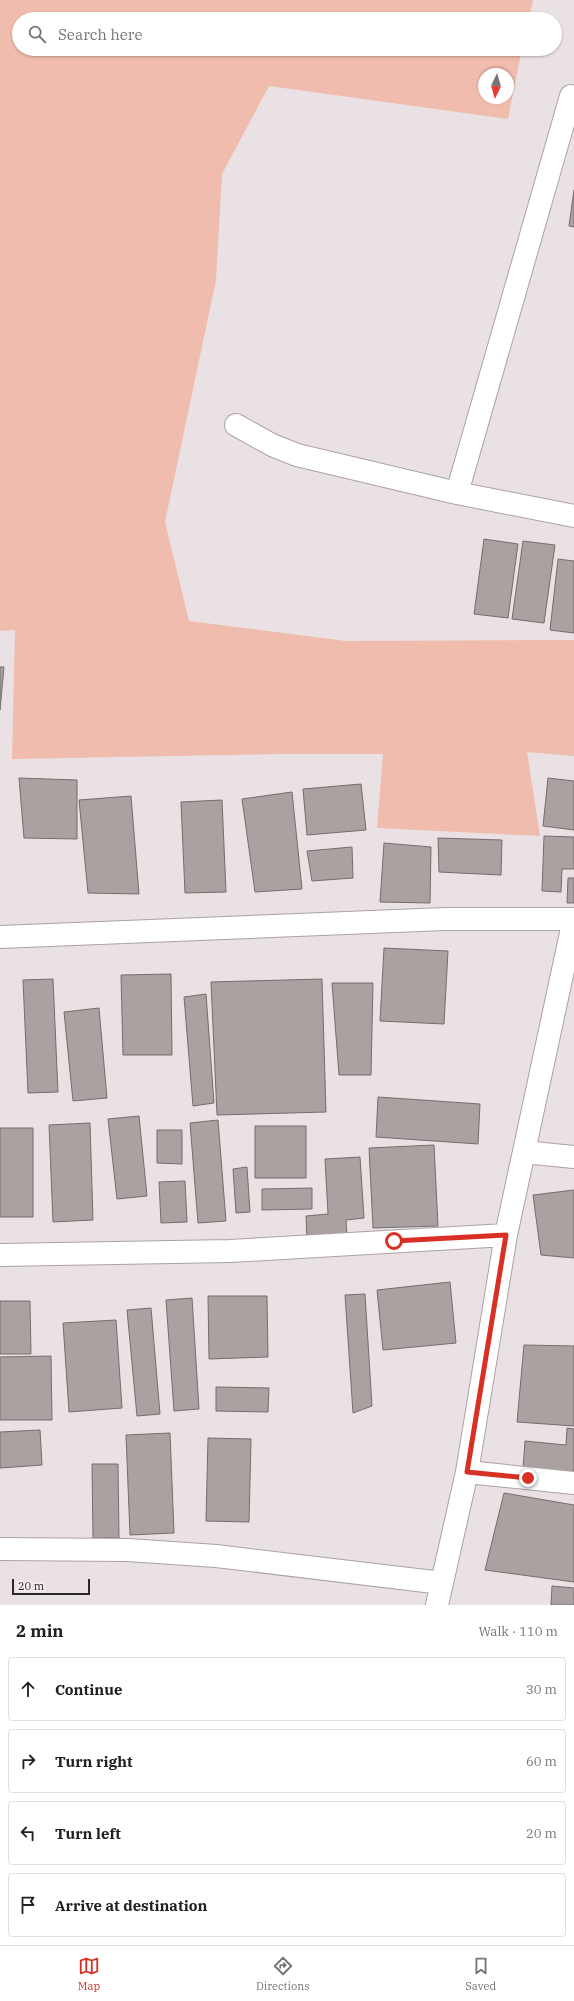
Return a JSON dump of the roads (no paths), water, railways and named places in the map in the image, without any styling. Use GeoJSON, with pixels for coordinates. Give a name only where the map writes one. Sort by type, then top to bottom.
{"type":"FeatureCollection","features":[{"type":"Feature","properties":{"kind":"street"},"geometry":{"type":"LineString","coordinates":[[457,493],[571,96]]}},
{"type":"Feature","properties":{"kind":"street"},"geometry":{"type":"LineString","coordinates":[[236,425],[272,445],[297,455],[457,493],[574,516]]}},
{"type":"Feature","properties":{"kind":"street"},"geometry":{"type":"LineString","coordinates":[[0,938],[445,919],[574,919],[506,1235],[467,1472],[437,1605]]}},
{"type":"Feature","properties":{"kind":"street"},"geometry":{"type":"LineString","coordinates":[[524,1152],[574,1157]]}},
{"type":"Feature","properties":{"kind":"street"},"geometry":{"type":"LineString","coordinates":[[0,1255],[230,1251],[506,1235]]}},
{"type":"Feature","properties":{"kind":"street"},"geometry":{"type":"LineString","coordinates":[[467,1472],[574,1483]]}},
{"type":"Feature","properties":{"kind":"street"},"geometry":{"type":"LineString","coordinates":[[0,1549],[128,1550],[216,1556],[442,1583]]}}]}
